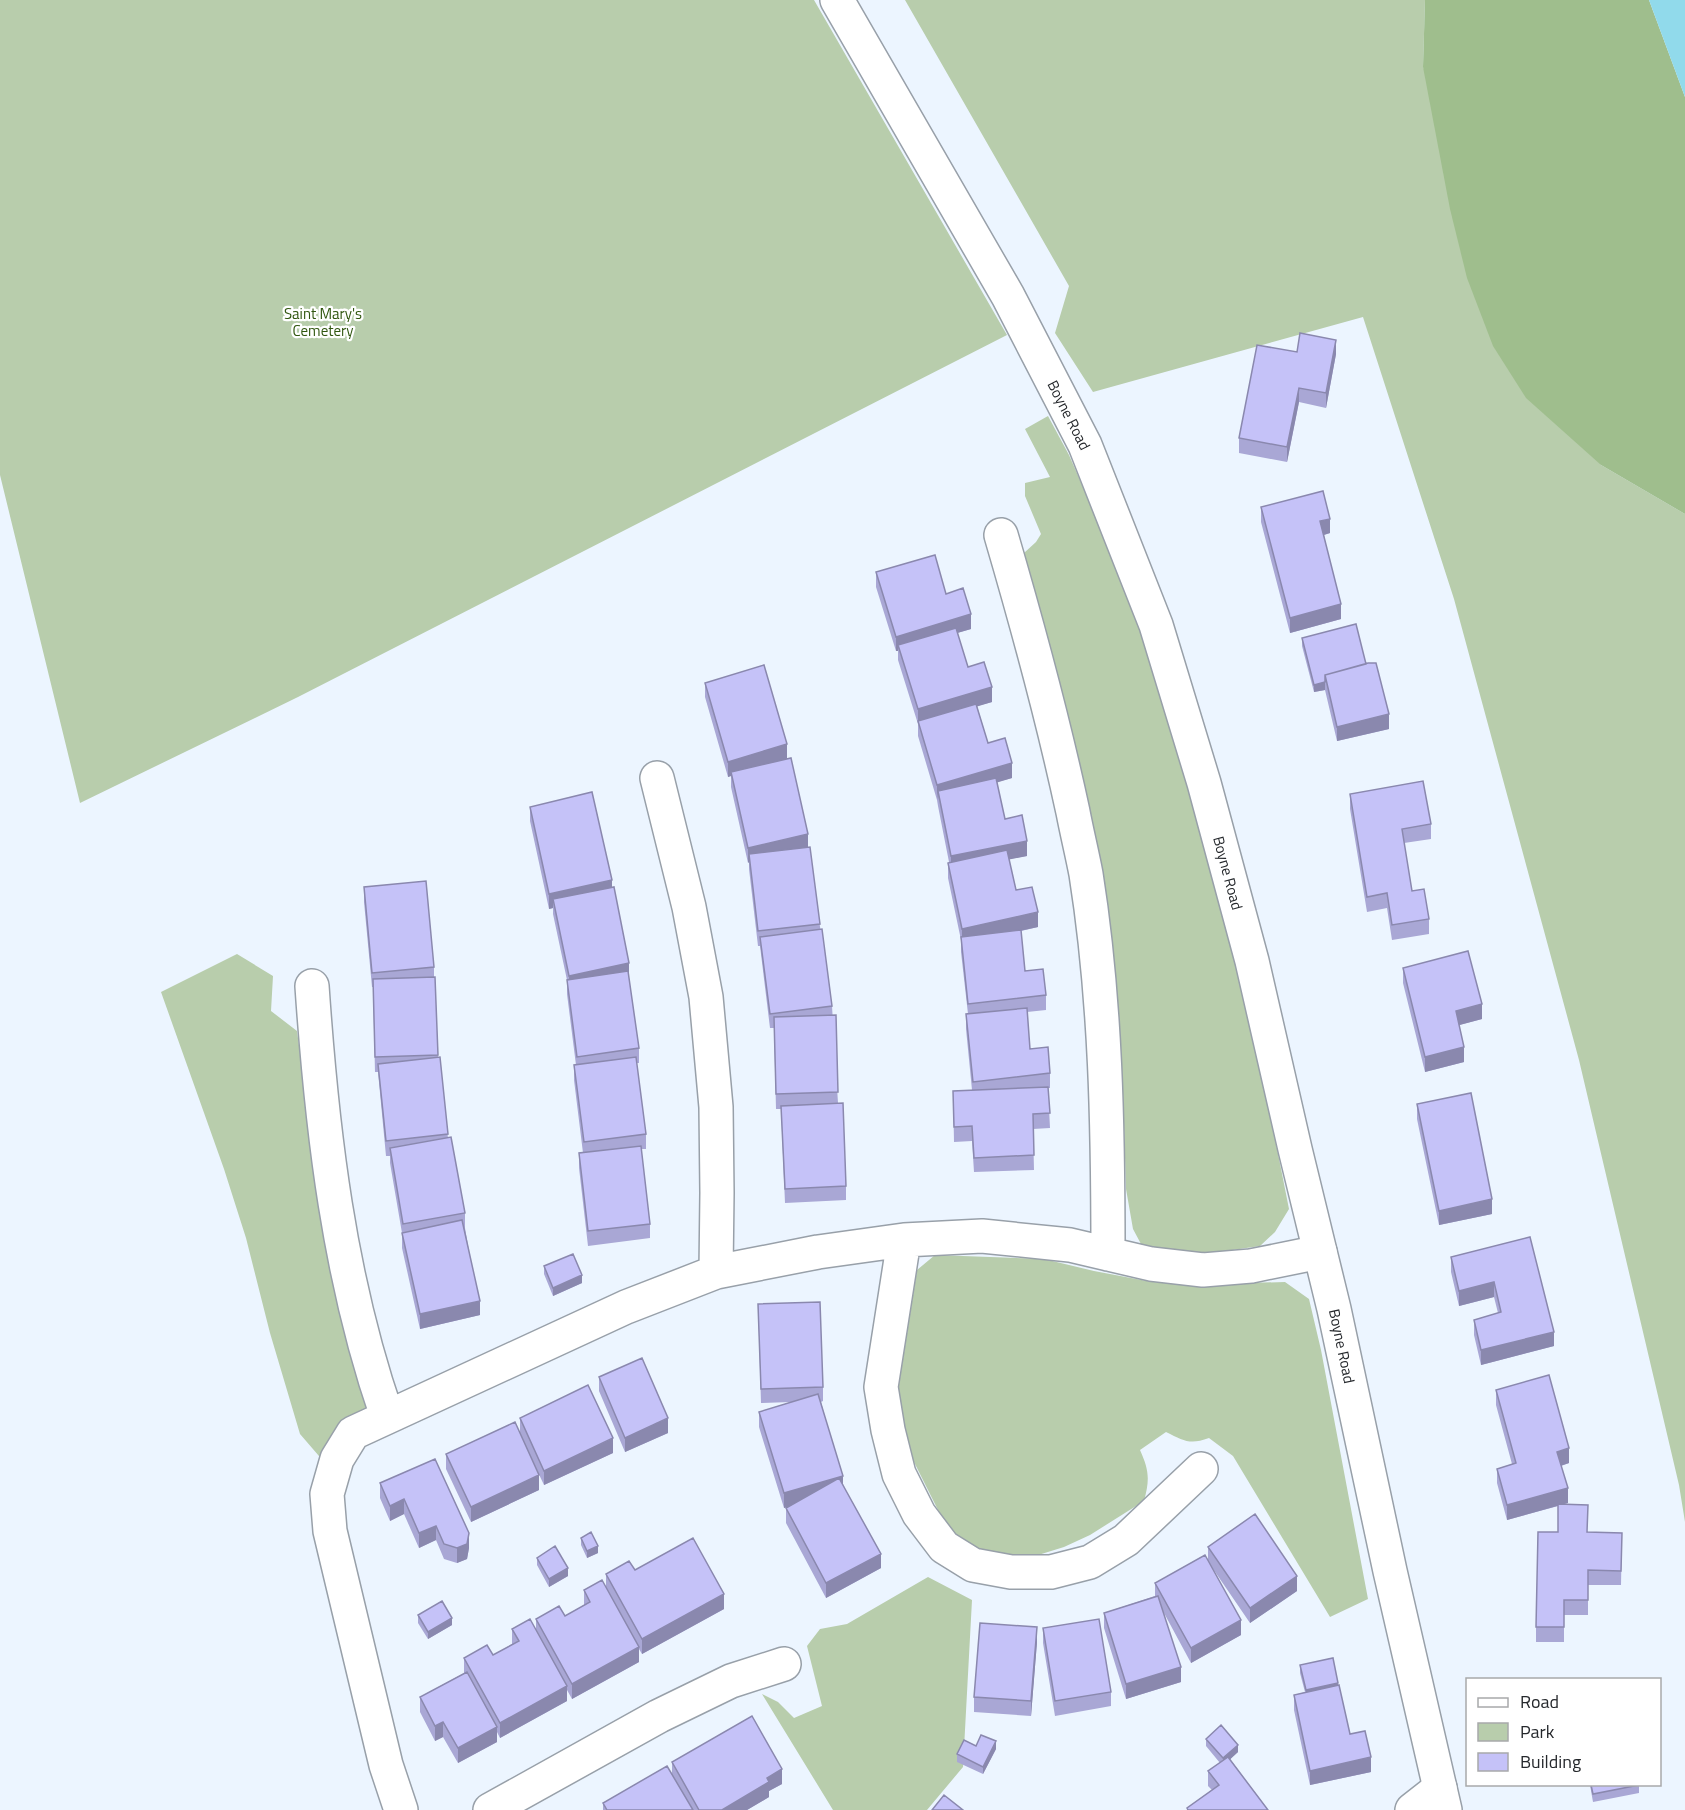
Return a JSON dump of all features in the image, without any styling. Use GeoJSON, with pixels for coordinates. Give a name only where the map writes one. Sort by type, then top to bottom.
{"type":"FeatureCollection","features":[{"type":"Feature","properties":{"kind":"street","name":"Boyne Road"},"geometry":{"type":"LineString","coordinates":[[837,0],[1008,296],[1085,445],[1156,626],[1204,783],[1252,961],[1339,1332],[1390,1571],[1443,1799]]}},
{"type":"Feature","properties":{"kind":"street"},"geometry":{"type":"LineString","coordinates":[[1001,535],[1060,752],[1086,874],[1099,981],[1108,1134],[1108,1254]]}},
{"type":"Feature","properties":{"kind":"street"},"geometry":{"type":"LineString","coordinates":[[657,778],[689,907],[706,997],[716,1107],[716,1272]]}},
{"type":"Feature","properties":{"kind":"street"},"geometry":{"type":"LineString","coordinates":[[312,986],[318,1068],[330,1172],[353,1301],[372,1372],[387,1416]]}},
{"type":"Feature","properties":{"kind":"street"},"geometry":{"type":"LineString","coordinates":[[400,1810],[386,1765],[330,1531],[327,1494],[337,1459],[353,1433],[626,1307],[716,1272],[818,1252],[904,1240],[982,1236],[1070,1245],[1151,1264],[1203,1270],[1251,1266],[1320,1252]]}},
{"type":"Feature","properties":{"kind":"street"},"geometry":{"type":"LineString","coordinates":[[904,1240],[881,1387],[888,1430],[899,1474],[918,1514],[944,1547],[973,1565],[1011,1572],[1051,1572],[1090,1562],[1126,1540],[1201,1469]]}},
{"type":"Feature","properties":{"kind":"street"},"geometry":{"type":"LineString","coordinates":[[490,1810],[659,1716],[731,1681],[784,1664]]}},
{"type":"Feature","properties":{"kind":"street"},"geometry":{"type":"LineString","coordinates":[[1412,1810],[1443,1799]]}},
{"type":"Feature","properties":{"kind":"green space","name":"Saint Mary's Cemetery"},"geometry":{"type":"Polygon","coordinates":[[[0,0],[814,0],[1007,335],[298,697],[80,803],[0,475],[0,0]]]}},
{"type":"Feature","properties":{"kind":"green space"},"geometry":{"type":"Polygon","coordinates":[[[905,0],[1425,0],[1423,67],[1601,465],[1685,514],[1685,1522],[1679,1485],[1579,1060],[1454,599],[1363,317],[1093,392],[1055,333],[1069,286],[905,0]]]}},
{"type":"Feature","properties":{"kind":"green space"},"geometry":{"type":"Polygon","coordinates":[[[1425,0],[1649,0],[1685,97],[1685,514],[1601,465],[1526,398],[1493,346],[1467,278],[1450,209],[1423,67],[1425,0]]]}},
{"type":"Feature","properties":{"kind":"green space"},"geometry":{"type":"Polygon","coordinates":[[[1048,416],[1069,455],[1146,631],[1243,978],[1289,1209],[1275,1232],[1260,1246],[1191,1256],[1159,1252],[1141,1244],[1133,1229],[1126,1189],[1123,1094],[1114,964],[1024,564],[1024,553],[1041,534],[1025,496],[1025,483],[1050,477],[1025,429],[1048,416]]]}},
{"type":"Feature","properties":{"kind":"green space"},"geometry":{"type":"Polygon","coordinates":[[[237,954],[273,976],[271,1011],[297,1031],[309,1118],[374,1412],[325,1463],[300,1434],[270,1333],[246,1238],[161,992],[237,954]]]}},
{"type":"Feature","properties":{"kind":"green space"},"geometry":{"type":"Polygon","coordinates":[[[935,1255],[1044,1259],[1152,1282],[1206,1284],[1285,1282],[1309,1299],[1321,1350],[1368,1599],[1330,1617],[1233,1456],[1209,1438],[1187,1441],[1166,1432],[1140,1450],[1148,1475],[1144,1501],[1090,1535],[1064,1547],[1035,1556],[1000,1554],[972,1548],[946,1526],[910,1454],[897,1397],[917,1270],[935,1255]]]}},
{"type":"Feature","properties":{"kind":"green space"},"geometry":{"type":"Polygon","coordinates":[[[928,1577],[972,1600],[963,1767],[927,1810],[833,1810],[762,1694],[778,1702],[794,1718],[822,1706],[807,1646],[820,1629],[847,1624],[928,1577]]]}},
{"type":"Feature","properties":{"kind":"water"},"geometry":{"type":"Polygon","coordinates":[[[1649,0],[1685,0],[1685,97],[1649,0]]]}},
{"type":"Feature","properties":{"kind":"building"},"geometry":{"type":"Polygon","coordinates":[[[1300,333],[1336,340],[1326,393],[1299,388],[1287,447],[1239,438],[1257,345],[1297,352],[1300,333]]]}},
{"type":"Feature","properties":{"kind":"building"},"geometry":{"type":"Polygon","coordinates":[[[1323,491],[1330,519],[1320,521],[1341,604],[1290,618],[1261,507],[1323,491]]]}},
{"type":"Feature","properties":{"kind":"building"},"geometry":{"type":"Polygon","coordinates":[[[935,555],[946,594],[963,588],[971,614],[896,637],[876,572],[935,555]]]}},
{"type":"Feature","properties":{"kind":"building"},"geometry":{"type":"Polygon","coordinates":[[[1356,624],[1366,664],[1325,675],[1325,682],[1314,685],[1302,638],[1356,624]]]}},
{"type":"Feature","properties":{"kind":"building"},"geometry":{"type":"Polygon","coordinates":[[[956,628],[968,667],[984,662],[992,687],[918,709],[898,645],[956,628]]]}},
{"type":"Feature","properties":{"kind":"building"},"geometry":{"type":"Polygon","coordinates":[[[1368,663],[1376,663],[1389,714],[1337,727],[1325,675],[1368,663]]]}},
{"type":"Feature","properties":{"kind":"building"},"geometry":{"type":"Polygon","coordinates":[[[764,665],[787,744],[728,762],[705,683],[764,665]]]}},
{"type":"Feature","properties":{"kind":"building"},"geometry":{"type":"Polygon","coordinates":[[[976,704],[988,743],[1005,738],[1012,763],[937,785],[918,721],[976,704]]]}},
{"type":"Feature","properties":{"kind":"building"},"geometry":{"type":"Polygon","coordinates":[[[791,758],[808,834],[748,848],[731,772],[791,758]]]}},
{"type":"Feature","properties":{"kind":"building"},"geometry":{"type":"Polygon","coordinates":[[[996,778],[1005,819],[1022,815],[1027,841],[951,856],[938,791],[996,778]]]}},
{"type":"Feature","properties":{"kind":"building"},"geometry":{"type":"Polygon","coordinates":[[[1423,781],[1431,824],[1402,829],[1412,891],[1424,889],[1429,919],[1392,925],[1387,893],[1367,897],[1350,794],[1423,781]]]}},
{"type":"Feature","properties":{"kind":"building"},"geometry":{"type":"Polygon","coordinates":[[[592,792],[612,880],[549,894],[530,807],[592,792]]]}},
{"type":"Feature","properties":{"kind":"building"},"geometry":{"type":"Polygon","coordinates":[[[810,847],[820,924],[758,931],[749,854],[810,847]]]}},
{"type":"Feature","properties":{"kind":"building"},"geometry":{"type":"Polygon","coordinates":[[[1007,850],[1016,890],[1032,887],[1038,912],[962,929],[948,863],[1007,850]]]}},
{"type":"Feature","properties":{"kind":"building"},"geometry":{"type":"Polygon","coordinates":[[[426,881],[434,967],[372,973],[364,887],[426,881]]]}},
{"type":"Feature","properties":{"kind":"building"},"geometry":{"type":"Polygon","coordinates":[[[614,887],[629,963],[569,976],[553,899],[614,887]]]}},
{"type":"Feature","properties":{"kind":"building"},"geometry":{"type":"Polygon","coordinates":[[[822,929],[832,1006],[770,1014],[760,937],[822,929]]]}},
{"type":"Feature","properties":{"kind":"building"},"geometry":{"type":"Polygon","coordinates":[[[1021,930],[1025,971],[1043,969],[1046,995],[968,1004],[961,937],[1021,930]]]}},
{"type":"Feature","properties":{"kind":"building"},"geometry":{"type":"Polygon","coordinates":[[[1468,951],[1482,1004],[1456,1011],[1464,1047],[1425,1057],[1403,968],[1468,951]]]}},
{"type":"Feature","properties":{"kind":"building"},"geometry":{"type":"Polygon","coordinates":[[[628,971],[639,1048],[577,1057],[567,980],[628,971]]]}},
{"type":"Feature","properties":{"kind":"building"},"geometry":{"type":"Polygon","coordinates":[[[435,977],[438,1055],[375,1057],[373,979],[435,977]]]}},
{"type":"Feature","properties":{"kind":"building"},"geometry":{"type":"Polygon","coordinates":[[[1027,1008],[1030,1049],[1048,1047],[1050,1073],[973,1082],[966,1014],[1027,1008]]]}},
{"type":"Feature","properties":{"kind":"building"},"geometry":{"type":"Polygon","coordinates":[[[836,1015],[838,1092],[776,1094],[774,1017],[836,1015]]]}},
{"type":"Feature","properties":{"kind":"building"},"geometry":{"type":"Polygon","coordinates":[[[440,1057],[448,1134],[386,1141],[378,1064],[440,1057]]]}},
{"type":"Feature","properties":{"kind":"building"},"geometry":{"type":"Polygon","coordinates":[[[636,1057],[646,1134],[584,1142],[574,1065],[636,1057]]]}},
{"type":"Feature","properties":{"kind":"building"},"geometry":{"type":"Polygon","coordinates":[[[1048,1087],[1050,1113],[1033,1114],[1034,1155],[974,1158],[972,1126],[954,1127],[953,1091],[1048,1087]]]}},
{"type":"Feature","properties":{"kind":"building"},"geometry":{"type":"Polygon","coordinates":[[[1471,1093],[1492,1199],[1439,1211],[1417,1104],[1471,1093]]]}},
{"type":"Feature","properties":{"kind":"building"},"geometry":{"type":"Polygon","coordinates":[[[843,1103],[846,1186],[785,1189],[781,1106],[843,1103]]]}},
{"type":"Feature","properties":{"kind":"building"},"geometry":{"type":"Polygon","coordinates":[[[451,1137],[465,1213],[403,1224],[390,1148],[451,1137]]]}},
{"type":"Feature","properties":{"kind":"building"},"geometry":{"type":"Polygon","coordinates":[[[641,1146],[650,1224],[588,1231],[579,1153],[641,1146]]]}},
{"type":"Feature","properties":{"kind":"building"},"geometry":{"type":"Polygon","coordinates":[[[462,1220],[480,1301],[420,1314],[402,1233],[462,1220]]]}},
{"type":"Feature","properties":{"kind":"building"},"geometry":{"type":"Polygon","coordinates":[[[1530,1237],[1554,1332],[1481,1350],[1474,1320],[1501,1312],[1494,1282],[1459,1291],[1451,1257],[1530,1237]]]}},
{"type":"Feature","properties":{"kind":"building"},"geometry":{"type":"Polygon","coordinates":[[[573,1254],[582,1275],[553,1288],[544,1266],[573,1254]]]}},
{"type":"Feature","properties":{"kind":"building"},"geometry":{"type":"Polygon","coordinates":[[[820,1302],[823,1387],[761,1389],[758,1304],[820,1302]]]}},
{"type":"Feature","properties":{"kind":"building"},"geometry":{"type":"Polygon","coordinates":[[[642,1358],[668,1418],[625,1438],[599,1377],[642,1358]]]}},
{"type":"Feature","properties":{"kind":"building"},"geometry":{"type":"Polygon","coordinates":[[[1549,1375],[1569,1448],[1557,1452],[1568,1488],[1507,1505],[1497,1469],[1516,1463],[1496,1390],[1549,1375]]]}},
{"type":"Feature","properties":{"kind":"building"},"geometry":{"type":"Polygon","coordinates":[[[588,1385],[613,1438],[544,1471],[520,1418],[588,1385]]]}},
{"type":"Feature","properties":{"kind":"building"},"geometry":{"type":"Polygon","coordinates":[[[818,1394],[843,1476],[784,1493],[759,1412],[818,1394]]]}},
{"type":"Feature","properties":{"kind":"building"},"geometry":{"type":"Polygon","coordinates":[[[515,1422],[539,1475],[471,1507],[446,1454],[515,1422]]]}},
{"type":"Feature","properties":{"kind":"building"},"geometry":{"type":"Polygon","coordinates":[[[435,1459],[469,1533],[467,1544],[457,1548],[444,1544],[436,1526],[419,1533],[404,1499],[390,1506],[380,1483],[435,1459]]]}},
{"type":"Feature","properties":{"kind":"building"},"geometry":{"type":"Polygon","coordinates":[[[839,1478],[881,1554],[826,1583],[786,1508],[839,1478]]]}},
{"type":"Feature","properties":{"kind":"building"},"geometry":{"type":"Polygon","coordinates":[[[1558,1504],[1588,1505],[1587,1532],[1622,1533],[1621,1571],[1588,1570],[1588,1600],[1564,1600],[1564,1627],[1536,1627],[1538,1532],[1558,1532],[1558,1504]]]}},
{"type":"Feature","properties":{"kind":"building"},"geometry":{"type":"Polygon","coordinates":[[[1255,1514],[1297,1576],[1250,1608],[1208,1547],[1255,1514]]]}},
{"type":"Feature","properties":{"kind":"building"},"geometry":{"type":"Polygon","coordinates":[[[591,1532],[598,1546],[587,1551],[581,1538],[591,1532]]]}},
{"type":"Feature","properties":{"kind":"building"},"geometry":{"type":"Polygon","coordinates":[[[693,1538],[724,1594],[642,1639],[606,1574],[629,1561],[635,1570],[693,1538]]]}},
{"type":"Feature","properties":{"kind":"building"},"geometry":{"type":"Polygon","coordinates":[[[555,1546],[568,1568],[549,1579],[537,1558],[555,1546]]]}},
{"type":"Feature","properties":{"kind":"building"},"geometry":{"type":"Polygon","coordinates":[[[1205,1555],[1241,1620],[1191,1648],[1155,1583],[1205,1555]]]}},
{"type":"Feature","properties":{"kind":"building"},"geometry":{"type":"Polygon","coordinates":[[[602,1580],[639,1647],[572,1684],[536,1619],[559,1606],[565,1616],[590,1602],[584,1590],[602,1580]]]}},
{"type":"Feature","properties":{"kind":"building"},"geometry":{"type":"Polygon","coordinates":[[[1158,1596],[1181,1667],[1126,1684],[1104,1613],[1158,1596]]]}},
{"type":"Feature","properties":{"kind":"building"},"geometry":{"type":"Polygon","coordinates":[[[442,1601],[452,1618],[428,1632],[418,1615],[442,1601]]]}},
{"type":"Feature","properties":{"kind":"building"},"geometry":{"type":"Polygon","coordinates":[[[530,1619],[567,1686],[500,1723],[464,1658],[487,1645],[493,1655],[519,1641],[512,1629],[530,1619]]]}},
{"type":"Feature","properties":{"kind":"building"},"geometry":{"type":"Polygon","coordinates":[[[1099,1619],[1111,1692],[1055,1701],[1043,1628],[1099,1619]]]}},
{"type":"Feature","properties":{"kind":"building"},"geometry":{"type":"Polygon","coordinates":[[[980,1623],[1037,1627],[1031,1701],[974,1697],[980,1623]]]}},
{"type":"Feature","properties":{"kind":"building"},"geometry":{"type":"Polygon","coordinates":[[[1333,1658],[1338,1683],[1306,1690],[1300,1665],[1333,1658]]]}},
{"type":"Feature","properties":{"kind":"building"},"geometry":{"type":"Polygon","coordinates":[[[467,1672],[497,1727],[458,1748],[443,1722],[435,1726],[420,1697],[467,1672]]]}},
{"type":"Feature","properties":{"kind":"building"},"geometry":{"type":"Polygon","coordinates":[[[1339,1685],[1350,1734],[1365,1731],[1371,1757],[1310,1771],[1294,1695],[1339,1685]]]}},
{"type":"Feature","properties":{"kind":"building"},"geometry":{"type":"Polygon","coordinates":[[[752,1716],[782,1769],[767,1778],[769,1782],[722,1810],[699,1810],[672,1762],[752,1716]]]}},
{"type":"Feature","properties":{"kind":"building"},"geometry":{"type":"Polygon","coordinates":[[[1221,1725],[1238,1745],[1223,1758],[1206,1739],[1221,1725]]]}},
{"type":"Feature","properties":{"kind":"building"},"geometry":{"type":"Polygon","coordinates":[[[981,1735],[996,1741],[983,1767],[957,1754],[964,1740],[976,1746],[981,1735]]]}},
{"type":"Feature","properties":{"kind":"building"},"geometry":{"type":"Polygon","coordinates":[[[1228,1757],[1268,1810],[1188,1810],[1187,1808],[1219,1785],[1208,1771],[1228,1757]]]}},
{"type":"Feature","properties":{"kind":"building"},"geometry":{"type":"Polygon","coordinates":[[[667,1766],[693,1810],[607,1810],[603,1803],[667,1766]]]}},
{"type":"Feature","properties":{"kind":"building"},"geometry":{"type":"Polygon","coordinates":[[[1591,1786],[1634,1786],[1593,1794],[1591,1786]]]}},
{"type":"Feature","properties":{"kind":"building"},"geometry":{"type":"Polygon","coordinates":[[[944,1795],[963,1810],[932,1810],[944,1795]]]}}]}
